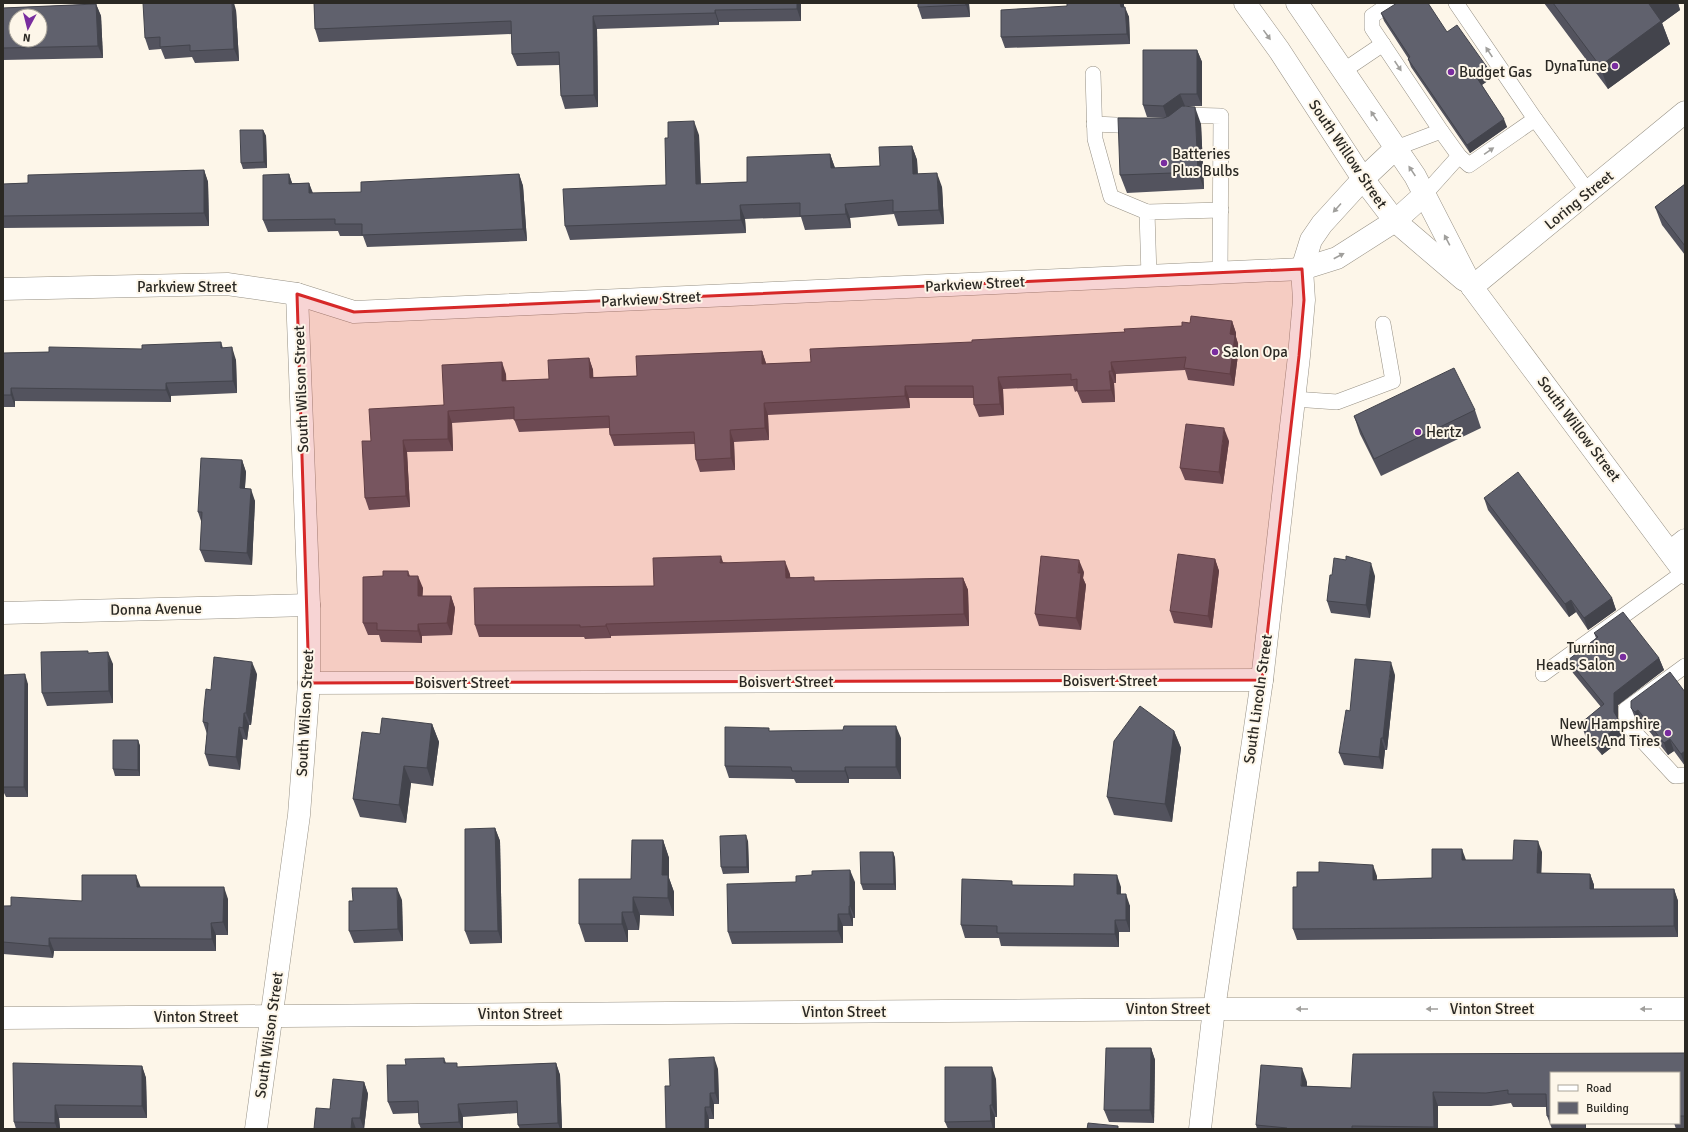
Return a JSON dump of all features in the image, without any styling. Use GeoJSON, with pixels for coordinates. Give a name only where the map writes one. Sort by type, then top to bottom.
{"type":"FeatureCollection","features":[{"type":"Feature","properties":{"kind":"street","name":"South Willow Street"},"geometry":{"type":"LineString","coordinates":[[1245,3],[1279,50],[1363,178],[1395,221],[1472,287]]}},
{"type":"Feature","properties":{"kind":"street","name":"South Willow Street"},"geometry":{"type":"LineString","coordinates":[[1297,3],[1415,176],[1472,287],[1677,546],[1685,572]]}},
{"type":"Feature","properties":{"kind":"street","name":"Loring Street"},"geometry":{"type":"LineString","coordinates":[[1472,287],[1589,193],[1685,112]]}},
{"type":"Feature","properties":{"kind":"street","name":"South Lincoln Street"},"geometry":{"type":"LineString","coordinates":[[1200,1129],[1214,1009],[1262,680],[1304,300],[1302,269],[1311,240],[1363,178],[1396,148]]}},
{"type":"Feature","properties":{"kind":"street"},"geometry":{"type":"LineString","coordinates":[[1302,269],[1337,258],[1395,221],[1424,195]]}},
{"type":"Feature","properties":{"kind":"street","name":"Parkview Street"},"geometry":{"type":"LineString","coordinates":[[3,289],[227,284],[297,294],[354,312],[1302,269]]}},
{"type":"Feature","properties":{"kind":"street","name":"South Wilson Street"},"geometry":{"type":"LineString","coordinates":[[256,1129],[299,815],[309,683],[309,606],[297,294]]}},
{"type":"Feature","properties":{"kind":"street","name":"Donna Avenue"},"geometry":{"type":"LineString","coordinates":[[3,613],[309,606]]}},
{"type":"Feature","properties":{"kind":"street","name":"Boisvert Street"},"geometry":{"type":"LineString","coordinates":[[309,683],[1262,680]]}},
{"type":"Feature","properties":{"kind":"street","name":"Vinton Street"},"geometry":{"type":"LineString","coordinates":[[3,1018],[1214,1009],[1685,1009]]}},
{"type":"Feature","properties":{"kind":"lane"},"geometry":{"type":"LineString","coordinates":[[1391,3],[1372,16],[1372,28],[1441,131],[1459,156],[1469,165],[1534,119]]}},
{"type":"Feature","properties":{"kind":"lane"},"geometry":{"type":"LineString","coordinates":[[1456,3],[1534,119],[1589,193]]}},
{"type":"Feature","properties":{"kind":"lane"},"geometry":{"type":"LineString","coordinates":[[1343,71],[1383,44]]}},
{"type":"Feature","properties":{"kind":"lane"},"geometry":{"type":"LineString","coordinates":[[1093,74],[1095,139],[1111,197],[1147,212],[1221,210]]}},
{"type":"Feature","properties":{"kind":"lane"},"geometry":{"type":"LineString","coordinates":[[1170,127],[1186,115],[1221,116],[1220,273]]}},
{"type":"Feature","properties":{"kind":"lane"},"geometry":{"type":"LineString","coordinates":[[1094,124],[1155,126]]}},
{"type":"Feature","properties":{"kind":"lane"},"geometry":{"type":"LineString","coordinates":[[1396,148],[1441,131]]}},
{"type":"Feature","properties":{"kind":"lane"},"geometry":{"type":"LineString","coordinates":[[1424,195],[1459,156]]}},
{"type":"Feature","properties":{"kind":"lane"},"geometry":{"type":"LineString","coordinates":[[1147,212],[1149,276]]}},
{"type":"Feature","properties":{"kind":"lane"},"geometry":{"type":"LineString","coordinates":[[1294,399],[1337,402],[1393,381],[1383,324]]}},
{"type":"Feature","properties":{"kind":"lane"},"geometry":{"type":"LineString","coordinates":[[1543,674],[1685,572]]}},
{"type":"Feature","properties":{"kind":"lane"},"geometry":{"type":"LineString","coordinates":[[1685,666],[1626,709],[1627,724],[1676,776],[1685,775]]}},
{"type":"Feature","properties":{"kind":"highlighted area"},"geometry":{"type":"Polygon","coordinates":[[[1302,269],[1304,300],[1299,356],[1262,680],[309,683],[297,294],[354,312],[1302,269]]]}},
{"type":"Feature","properties":{"kind":"building"},"geometry":{"type":"Polygon","coordinates":[[[143,3],[232,3],[234,49],[190,51],[190,45],[160,47],[160,37],[145,38],[143,3]]]}},
{"type":"Feature","properties":{"kind":"building"},"geometry":{"type":"Polygon","coordinates":[[[314,3],[797,3],[797,9],[715,10],[715,13],[593,16],[594,95],[561,96],[559,52],[512,54],[511,21],[315,29],[314,3]]]}},
{"type":"Feature","properties":{"kind":"building"},"geometry":{"type":"Polygon","coordinates":[[[918,3],[965,3],[966,5],[918,7],[918,3]]]}},
{"type":"Feature","properties":{"kind":"building"},"geometry":{"type":"Polygon","coordinates":[[[1067,3],[1120,3],[1121,7],[1125,7],[1127,34],[1001,37],[1001,10],[1067,6],[1067,3]]]}},
{"type":"Feature","properties":{"kind":"building","name":"Budget Gas"},"geometry":{"type":"Polygon","coordinates":[[[1397,3],[1428,3],[1447,32],[1457,25],[1489,70],[1477,78],[1504,119],[1467,145],[1408,59],[1410,57],[1381,13],[1397,3]]]}},
{"type":"Feature","properties":{"kind":"building"},"geometry":{"type":"Polygon","coordinates":[[[1553,3],[1651,3],[1649,4],[1661,21],[1600,66],[1553,3]]]}},
{"type":"Feature","properties":{"kind":"building"},"geometry":{"type":"Polygon","coordinates":[[[96,4],[98,46],[48,47],[48,8],[8,8],[8,48],[3,48],[3,8],[96,4]]]}},
{"type":"Feature","properties":{"kind":"building"},"geometry":{"type":"Polygon","coordinates":[[[1143,50],[1197,50],[1197,94],[1180,94],[1163,106],[1143,105],[1143,50]]]}},
{"type":"Feature","properties":{"kind":"building","name":"Batteries Plus Bulbs"},"geometry":{"type":"Polygon","coordinates":[[[1182,106],[1195,107],[1198,172],[1120,175],[1118,118],[1164,118],[1182,106]]]}},
{"type":"Feature","properties":{"kind":"building"},"geometry":{"type":"Polygon","coordinates":[[[694,121],[696,184],[747,182],[747,157],[830,154],[831,168],[880,166],[879,147],[912,146],[913,174],[937,173],[939,210],[893,212],[893,200],[845,204],[846,214],[800,216],[800,203],[740,205],[741,220],[565,226],[563,189],[666,185],[665,138],[668,138],[668,122],[694,121]]]}},
{"type":"Feature","properties":{"kind":"building"},"geometry":{"type":"Polygon","coordinates":[[[240,130],[263,130],[264,162],[241,163],[240,130]]]}},
{"type":"Feature","properties":{"kind":"building"},"geometry":{"type":"Polygon","coordinates":[[[204,170],[204,213],[3,216],[3,184],[28,183],[28,175],[204,170]]]}},
{"type":"Feature","properties":{"kind":"building"},"geometry":{"type":"Polygon","coordinates":[[[289,174],[289,184],[309,183],[309,193],[361,192],[361,182],[519,174],[523,229],[362,235],[362,224],[335,224],[335,219],[263,220],[263,175],[289,174]]]}},
{"type":"Feature","properties":{"kind":"building"},"geometry":{"type":"Polygon","coordinates":[[[1685,184],[1685,246],[1655,207],[1685,184]]]}},
{"type":"Feature","properties":{"kind":"building"},"geometry":{"type":"Polygon","coordinates":[[[1191,316],[1232,321],[1230,334],[1235,335],[1230,374],[1184,368],[1186,357],[1111,362],[1112,371],[1109,371],[1111,390],[1077,391],[1077,379],[1071,380],[1071,374],[998,377],[1000,404],[974,405],[973,386],[905,386],[905,396],[764,403],[765,428],[730,430],[731,458],[696,460],[694,432],[610,435],[609,416],[514,420],[514,407],[448,411],[448,439],[403,440],[406,496],[365,498],[362,441],[371,441],[369,409],[444,405],[442,365],[502,362],[502,381],[549,379],[548,360],[589,358],[590,378],[637,376],[636,356],[762,351],[762,364],[811,362],[810,349],[972,342],[972,340],[1125,332],[1124,329],[1182,326],[1182,322],[1190,323],[1191,316]]]}},
{"type":"Feature","properties":{"kind":"building"},"geometry":{"type":"Polygon","coordinates":[[[221,342],[221,348],[232,347],[233,381],[166,383],[166,390],[11,388],[11,395],[3,395],[3,353],[49,352],[49,347],[142,349],[142,345],[221,342]]]}},
{"type":"Feature","properties":{"kind":"building"},"geometry":{"type":"Polygon","coordinates":[[[1454,368],[1475,410],[1374,459],[1354,416],[1454,368]]]}},
{"type":"Feature","properties":{"kind":"building"},"geometry":{"type":"Polygon","coordinates":[[[1186,424],[1224,428],[1219,472],[1180,468],[1186,424]]]}},
{"type":"Feature","properties":{"kind":"building"},"geometry":{"type":"Polygon","coordinates":[[[201,458],[242,460],[240,488],[251,489],[247,553],[200,550],[202,512],[198,512],[201,458]]]}},
{"type":"Feature","properties":{"kind":"building"},"geometry":{"type":"Polygon","coordinates":[[[1518,472],[1612,598],[1584,618],[1571,600],[1565,604],[1484,498],[1518,472]]]}},
{"type":"Feature","properties":{"kind":"building"},"geometry":{"type":"Polygon","coordinates":[[[1178,554],[1215,559],[1208,616],[1170,611],[1178,554]]]}},
{"type":"Feature","properties":{"kind":"building"},"geometry":{"type":"Polygon","coordinates":[[[721,556],[720,563],[785,561],[786,578],[814,577],[814,581],[963,578],[964,614],[606,624],[606,626],[580,627],[580,625],[475,625],[474,588],[654,586],[653,558],[721,556]]]}},
{"type":"Feature","properties":{"kind":"building"},"geometry":{"type":"Polygon","coordinates":[[[1041,556],[1079,560],[1078,573],[1081,573],[1076,618],[1035,614],[1041,556]]]}},
{"type":"Feature","properties":{"kind":"building"},"geometry":{"type":"Polygon","coordinates":[[[1346,556],[1371,563],[1366,605],[1327,601],[1330,575],[1332,575],[1334,558],[1346,560],[1346,556]]]}},
{"type":"Feature","properties":{"kind":"building"},"geometry":{"type":"Polygon","coordinates":[[[383,571],[408,571],[408,576],[418,576],[418,596],[451,596],[447,623],[418,624],[418,631],[377,630],[377,623],[363,623],[363,577],[383,576],[383,571]]]}},
{"type":"Feature","properties":{"kind":"building"},"geometry":{"type":"Polygon","coordinates":[[[1623,612],[1659,658],[1614,693],[1614,712],[1621,724],[1597,743],[1581,723],[1604,704],[1568,660],[1598,637],[1594,633],[1623,612]]]}},
{"type":"Feature","properties":{"kind":"building"},"geometry":{"type":"Polygon","coordinates":[[[88,651],[88,653],[108,652],[109,691],[42,693],[41,652],[88,651]]]}},
{"type":"Feature","properties":{"kind":"building"},"geometry":{"type":"Polygon","coordinates":[[[214,657],[252,662],[246,713],[244,713],[243,728],[239,727],[236,757],[205,754],[208,723],[203,722],[204,708],[206,689],[211,690],[214,657]]]}},
{"type":"Feature","properties":{"kind":"building"},"geometry":{"type":"Polygon","coordinates":[[[1355,659],[1391,662],[1383,738],[1381,738],[1379,757],[1339,753],[1346,710],[1350,711],[1355,659]]]}},
{"type":"Feature","properties":{"kind":"building"},"geometry":{"type":"Polygon","coordinates":[[[1670,672],[1685,692],[1685,751],[1681,754],[1670,739],[1664,743],[1638,710],[1635,712],[1631,708],[1631,701],[1670,672]]]}},
{"type":"Feature","properties":{"kind":"building"},"geometry":{"type":"Polygon","coordinates":[[[25,674],[24,787],[3,787],[3,675],[25,674]]]}},
{"type":"Feature","properties":{"kind":"building"},"geometry":{"type":"Polygon","coordinates":[[[1140,706],[1174,731],[1165,804],[1107,797],[1114,741],[1140,706]]]}},
{"type":"Feature","properties":{"kind":"building"},"geometry":{"type":"Polygon","coordinates":[[[382,718],[432,724],[427,768],[404,766],[399,805],[353,799],[362,732],[380,734],[382,718]]]}},
{"type":"Feature","properties":{"kind":"building"},"geometry":{"type":"Polygon","coordinates":[[[844,726],[896,726],[896,767],[845,767],[845,771],[792,771],[791,767],[725,766],[725,727],[769,728],[769,731],[843,730],[844,726]]]}},
{"type":"Feature","properties":{"kind":"building"},"geometry":{"type":"Polygon","coordinates":[[[113,740],[138,740],[138,770],[113,769],[113,740]]]}},
{"type":"Feature","properties":{"kind":"building"},"geometry":{"type":"Polygon","coordinates":[[[495,828],[498,931],[465,931],[465,829],[495,828]]]}},
{"type":"Feature","properties":{"kind":"building"},"geometry":{"type":"Polygon","coordinates":[[[746,835],[747,867],[721,867],[720,836],[746,835]]]}},
{"type":"Feature","properties":{"kind":"building"},"geometry":{"type":"Polygon","coordinates":[[[632,840],[663,840],[662,875],[668,875],[668,898],[633,897],[633,912],[622,912],[622,924],[579,924],[579,879],[631,879],[632,840]]]}},
{"type":"Feature","properties":{"kind":"building"},"geometry":{"type":"Polygon","coordinates":[[[1514,840],[1538,841],[1537,873],[1590,874],[1590,889],[1674,889],[1674,926],[1293,929],[1293,887],[1297,887],[1297,872],[1319,872],[1319,862],[1373,865],[1373,880],[1432,878],[1432,849],[1462,849],[1462,860],[1513,860],[1514,840]]]}},
{"type":"Feature","properties":{"kind":"building"},"geometry":{"type":"Polygon","coordinates":[[[860,852],[893,852],[894,884],[861,884],[860,852]]]}},
{"type":"Feature","properties":{"kind":"building"},"geometry":{"type":"Polygon","coordinates":[[[850,870],[849,914],[838,914],[838,931],[728,932],[727,884],[796,882],[796,876],[812,875],[812,871],[850,870]]]}},
{"type":"Feature","properties":{"kind":"building"},"geometry":{"type":"Polygon","coordinates":[[[1074,874],[1117,875],[1117,894],[1126,894],[1126,920],[1115,920],[1115,934],[997,933],[997,926],[961,925],[962,879],[1012,881],[1012,885],[1074,886],[1074,874]]]}},
{"type":"Feature","properties":{"kind":"building"},"geometry":{"type":"Polygon","coordinates":[[[82,875],[136,875],[137,887],[224,887],[223,922],[211,923],[212,939],[49,938],[49,946],[3,942],[3,906],[11,906],[11,897],[82,901],[82,875]]]}},
{"type":"Feature","properties":{"kind":"building"},"geometry":{"type":"Polygon","coordinates":[[[352,888],[397,888],[398,929],[349,931],[349,901],[353,901],[352,888]]]}},
{"type":"Feature","properties":{"kind":"building"},"geometry":{"type":"Polygon","coordinates":[[[1106,1048],[1151,1048],[1150,1110],[1104,1110],[1106,1048]]]}},
{"type":"Feature","properties":{"kind":"building"},"geometry":{"type":"Polygon","coordinates":[[[1685,1053],[1685,1116],[1680,1116],[1680,1072],[1550,1072],[1550,1116],[1547,1116],[1546,1094],[1508,1094],[1508,1090],[1486,1093],[1433,1092],[1434,1127],[1352,1126],[1352,1129],[1287,1129],[1256,1125],[1261,1065],[1302,1068],[1301,1086],[1351,1088],[1353,1054],[1685,1053]]]}},
{"type":"Feature","properties":{"kind":"building"},"geometry":{"type":"Polygon","coordinates":[[[714,1057],[715,1093],[710,1093],[710,1107],[705,1107],[705,1129],[666,1129],[665,1086],[670,1086],[669,1059],[714,1057]]]}},
{"type":"Feature","properties":{"kind":"building"},"geometry":{"type":"Polygon","coordinates":[[[444,1058],[444,1063],[457,1063],[457,1067],[556,1063],[558,1123],[518,1125],[517,1101],[458,1104],[459,1122],[419,1124],[418,1101],[388,1102],[387,1065],[406,1065],[405,1059],[444,1058]]]}},
{"type":"Feature","properties":{"kind":"building"},"geometry":{"type":"Polygon","coordinates":[[[13,1063],[142,1066],[142,1106],[55,1105],[55,1123],[14,1122],[13,1063]]]}},
{"type":"Feature","properties":{"kind":"building"},"geometry":{"type":"Polygon","coordinates":[[[945,1067],[992,1067],[992,1105],[990,1105],[991,1121],[945,1122],[945,1067]]]}},
{"type":"Feature","properties":{"kind":"building"},"geometry":{"type":"Polygon","coordinates":[[[333,1079],[364,1082],[360,1118],[352,1118],[351,1129],[314,1129],[316,1108],[330,1109],[333,1079]]]}},
{"type":"Feature","properties":{"kind":"building"},"geometry":{"type":"Polygon","coordinates":[[[1088,1123],[1118,1126],[1118,1129],[1087,1129],[1088,1123]]]}},
{"type":"Feature","properties":{"kind":"place","name":"DynaTune"},"geometry":{"type":"Point","coordinates":[1615,66]}},
{"type":"Feature","properties":{"kind":"place","name":"Budget Gas"},"geometry":{"type":"Point","coordinates":[1451,72]}},
{"type":"Feature","properties":{"kind":"place","name":"Batteries Plus Bulbs"},"geometry":{"type":"Point","coordinates":[1164,163]}},
{"type":"Feature","properties":{"kind":"place","name":"Salon Opa"},"geometry":{"type":"Point","coordinates":[1215,352]}},
{"type":"Feature","properties":{"kind":"place","name":"Hertz"},"geometry":{"type":"Point","coordinates":[1418,432]}},
{"type":"Feature","properties":{"kind":"place","name":"Turning Heads Salon"},"geometry":{"type":"Point","coordinates":[1623,657]}},
{"type":"Feature","properties":{"kind":"place","name":"New Hampshire Wheels And Tires"},"geometry":{"type":"Point","coordinates":[1668,733]}}]}
